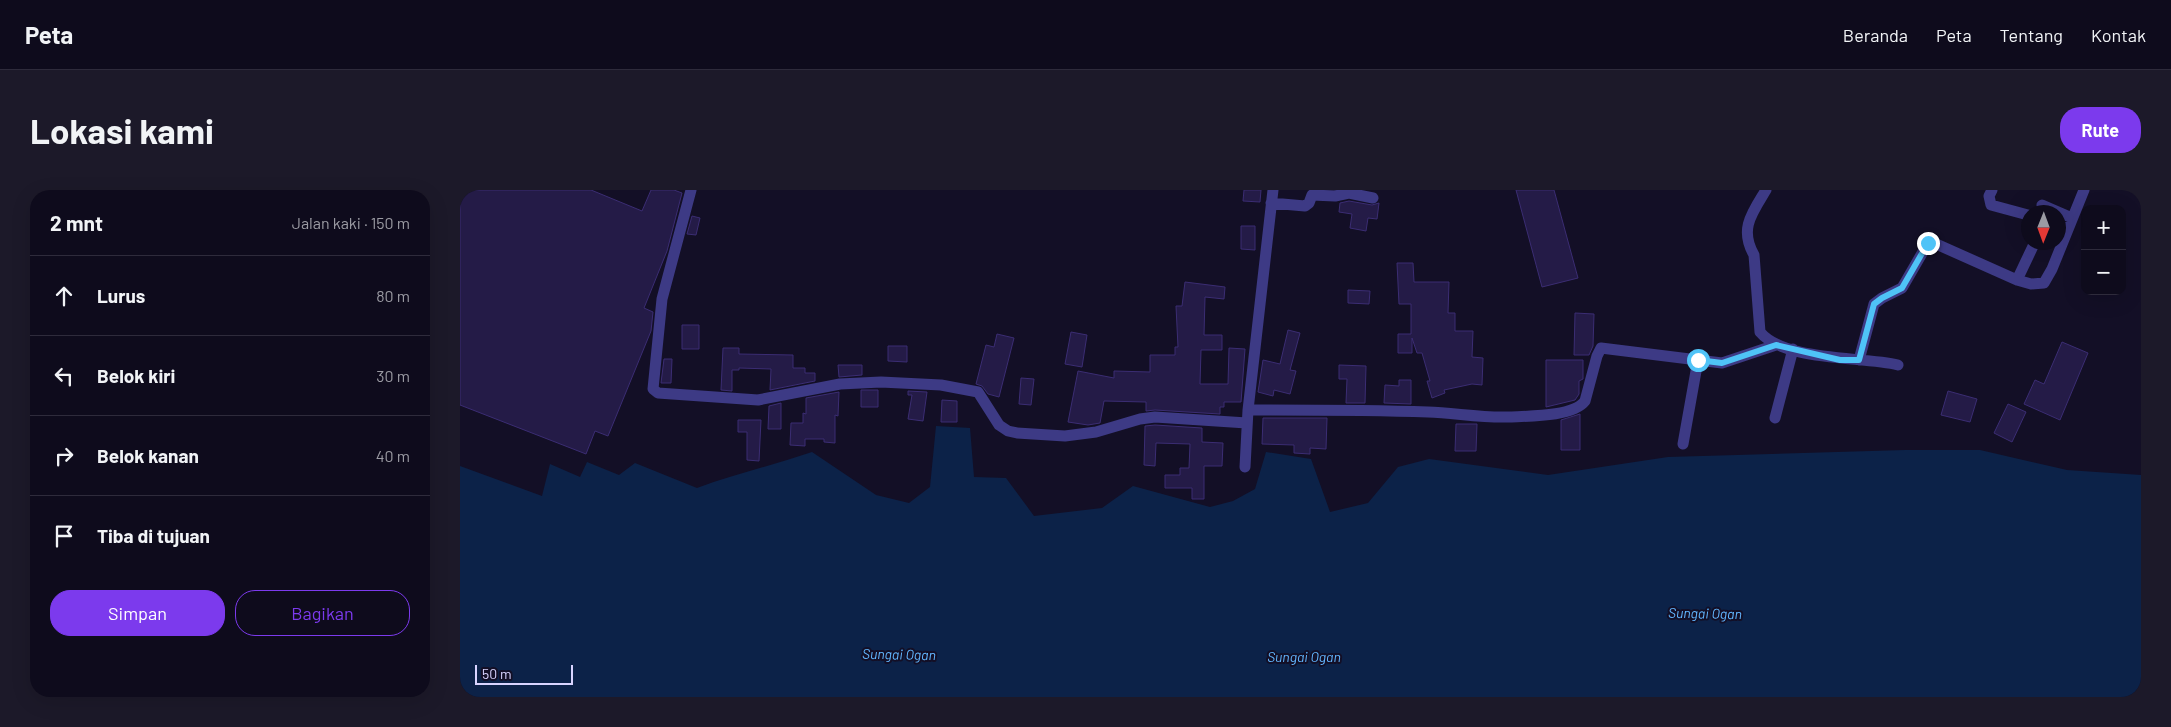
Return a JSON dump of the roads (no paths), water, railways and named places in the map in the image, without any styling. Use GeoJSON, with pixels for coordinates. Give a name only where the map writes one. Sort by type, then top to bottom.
{"type":"FeatureCollection","features":[{"type":"Feature","properties":{"kind":"street"},"geometry":{"type":"LineString","coordinates":[[691,190],[662,299],[652,389],[658,393],[758,400],[856,383],[905,383],[971,390],[979,393],[999,425],[1008,431],[1017,433],[1066,436],[1096,432],[1140,419],[1154,417],[1247,423]]}},
{"type":"Feature","properties":{"kind":"street"},"geometry":{"type":"LineString","coordinates":[[1246,467],[1248,410],[1273,190]]}},
{"type":"Feature","properties":{"kind":"street"},"geometry":{"type":"LineString","coordinates":[[1766,190],[1750,217],[1747,234],[1754,255],[1760,332],[1766,339],[1776,345],[1840,360],[1880,361],[1898,366]]}},
{"type":"Feature","properties":{"kind":"street"},"geometry":{"type":"LineString","coordinates":[[1992,190],[1989,196],[1991,205],[2021,213]]}},
{"type":"Feature","properties":{"kind":"street"},"geometry":{"type":"LineString","coordinates":[[1859,360],[1874,304],[1902,288],[1928,243],[1934,243],[2017,280],[2031,284],[2044,283],[2052,269],[2084,190]]}},
{"type":"Feature","properties":{"kind":"street"},"geometry":{"type":"LineString","coordinates":[[1271,203],[1305,206],[1309,203],[1312,195],[1335,196],[1349,193],[1373,198]]}},
{"type":"Feature","properties":{"kind":"street"},"geometry":{"type":"LineString","coordinates":[[2066,215],[2072,218]]}},
{"type":"Feature","properties":{"kind":"street"},"geometry":{"type":"LineString","coordinates":[[2017,280],[2031,250]]}},
{"type":"Feature","properties":{"kind":"street"},"geometry":{"type":"LineString","coordinates":[[1248,410],[1418,412],[1506,417],[1548,415],[1582,406],[1585,402],[1597,356],[1601,348],[1722,363],[1776,345]]}},
{"type":"Feature","properties":{"kind":"street"},"geometry":{"type":"LineString","coordinates":[[1775,418],[1793,349]]}},
{"type":"Feature","properties":{"kind":"street"},"geometry":{"type":"LineString","coordinates":[[1683,444],[1698,360]]}},
{"type":"Feature","properties":{"kind":"water","name":"Sungai Ogan"},"geometry":{"type":"Polygon","coordinates":[[[936,426],[970,428],[974,477],[1006,478],[1034,516],[1102,508],[1133,486],[1210,507],[1233,501],[1255,489],[1266,452],[1311,459],[1330,512],[1368,503],[1398,467],[1429,459],[1548,475],[1668,457],[1905,450],[1980,450],[2067,470],[2141,475],[2141,697],[460,697],[460,466],[542,496],[550,464],[580,477],[587,462],[619,475],[635,463],[697,488],[812,452],[876,495],[909,503],[930,487],[936,426]]]}}]}
